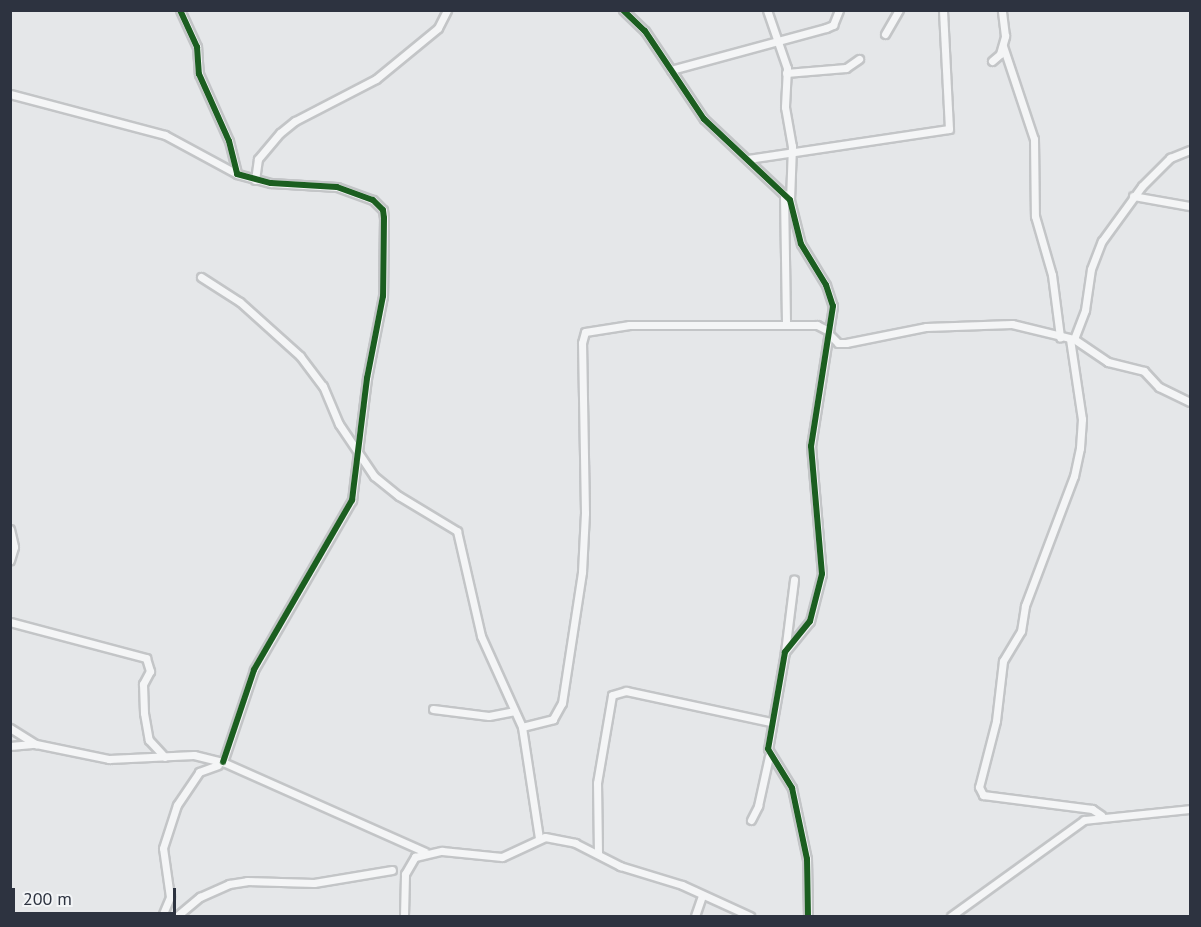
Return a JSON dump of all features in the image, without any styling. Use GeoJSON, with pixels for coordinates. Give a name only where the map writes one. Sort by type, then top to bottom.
{"type":"FeatureCollection","features":[{"type":"Feature","properties":{"kind":"street"},"geometry":{"type":"LineString","coordinates":[[180,10],[197,47],[199,74],[229,141],[237,174]]}},
{"type":"Feature","properties":{"kind":"street"},"geometry":{"type":"LineString","coordinates":[[255,180],[258,159],[280,133],[376,79],[438,28],[447,10]]}},
{"type":"Feature","properties":{"kind":"street"},"geometry":{"type":"LineString","coordinates":[[623,10],[643,27],[704,119],[790,200]]}},
{"type":"Feature","properties":{"kind":"street"},"geometry":{"type":"LineString","coordinates":[[767,10],[777,42],[784,50],[785,115],[791,153],[790,200],[801,244],[830,295],[833,315],[820,373],[811,446],[822,574],[810,621],[785,652]]}},
{"type":"Feature","properties":{"kind":"street"},"geometry":{"type":"LineString","coordinates":[[671,70],[826,28],[833,25],[839,10]]}},
{"type":"Feature","properties":{"kind":"street"},"geometry":{"type":"LineString","coordinates":[[885,34],[899,10]]}},
{"type":"Feature","properties":{"kind":"street"},"geometry":{"type":"LineString","coordinates":[[748,159],[950,129],[943,10]]}},
{"type":"Feature","properties":{"kind":"street"},"geometry":{"type":"LineString","coordinates":[[1002,10],[1002,45],[1034,139],[1035,216],[1052,275],[1060,337]]}},
{"type":"Feature","properties":{"kind":"street"},"geometry":{"type":"LineString","coordinates":[[992,61],[1002,45]]}},
{"type":"Feature","properties":{"kind":"street"},"geometry":{"type":"LineString","coordinates":[[786,73],[846,69],[859,58]]}},
{"type":"Feature","properties":{"kind":"street"},"geometry":{"type":"LineString","coordinates":[[10,94],[165,135],[237,174],[255,180],[337,187],[373,200],[383,210],[383,296],[352,500],[254,670],[222,764]]}},
{"type":"Feature","properties":{"kind":"street"},"geometry":{"type":"LineString","coordinates":[[1101,815],[1092,809],[983,795],[979,787],[996,721],[1003,661],[1021,631],[1025,606],[1074,476],[1080,448],[1082,419],[1072,339],[1084,310],[1091,269],[1102,241],[1133,196],[1170,158],[1191,150]]}},
{"type":"Feature","properties":{"kind":"street"},"geometry":{"type":"LineString","coordinates":[[784,194],[786,325]]}},
{"type":"Feature","properties":{"kind":"street"},"geometry":{"type":"LineString","coordinates":[[1133,196],[1191,206]]}},
{"type":"Feature","properties":{"kind":"street"},"geometry":{"type":"LineString","coordinates":[[201,277],[240,302],[300,356],[323,386],[339,424],[374,476],[399,496],[457,531],[481,636],[522,727],[539,838]]}},
{"type":"Feature","properties":{"kind":"street"},"geometry":{"type":"LineString","coordinates":[[522,727],[553,719],[562,703],[582,572],[585,513],[582,343],[585,332],[629,325],[817,325],[830,333],[838,343],[846,343],[926,327],[992,322],[1072,339],[1108,362],[1144,371],[1159,387],[1191,402]]}},
{"type":"Feature","properties":{"kind":"street"},"geometry":{"type":"LineString","coordinates":[[10,529],[14,547],[10,560]]}},
{"type":"Feature","properties":{"kind":"street"},"geometry":{"type":"LineString","coordinates":[[751,820],[758,806],[769,756],[771,722],[785,652],[794,580]]}},
{"type":"Feature","properties":{"kind":"street"},"geometry":{"type":"LineString","coordinates":[[10,622],[146,658],[151,666],[142,694],[145,722],[149,740],[165,757]]}},
{"type":"Feature","properties":{"kind":"street"},"geometry":{"type":"LineString","coordinates":[[598,853],[597,783],[612,695],[626,691],[771,722]]}},
{"type":"Feature","properties":{"kind":"street"},"geometry":{"type":"LineString","coordinates":[[433,709],[489,716],[514,711]]}},
{"type":"Feature","properties":{"kind":"street"},"geometry":{"type":"LineString","coordinates":[[10,728],[36,744]]}},
{"type":"Feature","properties":{"kind":"street"},"geometry":{"type":"LineString","coordinates":[[10,746],[36,744],[109,759],[194,755],[222,764],[425,852],[502,857],[539,838],[575,843],[624,868],[682,885],[750,916]]}},
{"type":"Feature","properties":{"kind":"street"},"geometry":{"type":"LineString","coordinates":[[769,756],[786,774],[792,788],[807,860],[808,916]]}},
{"type":"Feature","properties":{"kind":"street"},"geometry":{"type":"LineString","coordinates":[[162,916],[170,897],[164,848],[177,805],[199,772],[222,764]]}},
{"type":"Feature","properties":{"kind":"street"},"geometry":{"type":"LineString","coordinates":[[951,916],[1075,825],[1101,815],[1191,808]]}},
{"type":"Feature","properties":{"kind":"street"},"geometry":{"type":"LineString","coordinates":[[404,916],[405,874],[410,863],[425,852]]}},
{"type":"Feature","properties":{"kind":"street"},"geometry":{"type":"LineString","coordinates":[[177,916],[200,897],[229,884],[247,880],[314,883],[392,870]]}},
{"type":"Feature","properties":{"kind":"street"},"geometry":{"type":"LineString","coordinates":[[695,916],[702,896]]}},
{"type":"Feature","properties":{"kind":"cycle path"},"geometry":{"type":"LineString","coordinates":[[180,10],[197,47],[199,74],[229,141],[237,174],[271,183],[337,187],[373,200],[383,210],[384,218],[383,296],[367,378],[352,500],[254,670],[223,762]]}},
{"type":"Feature","properties":{"kind":"cycle path"},"geometry":{"type":"LineString","coordinates":[[623,10],[645,31],[704,119],[790,200],[801,244],[826,285],[833,306],[811,446],[822,574],[810,621],[785,652],[768,749],[792,788],[807,859],[808,916]]}}]}
